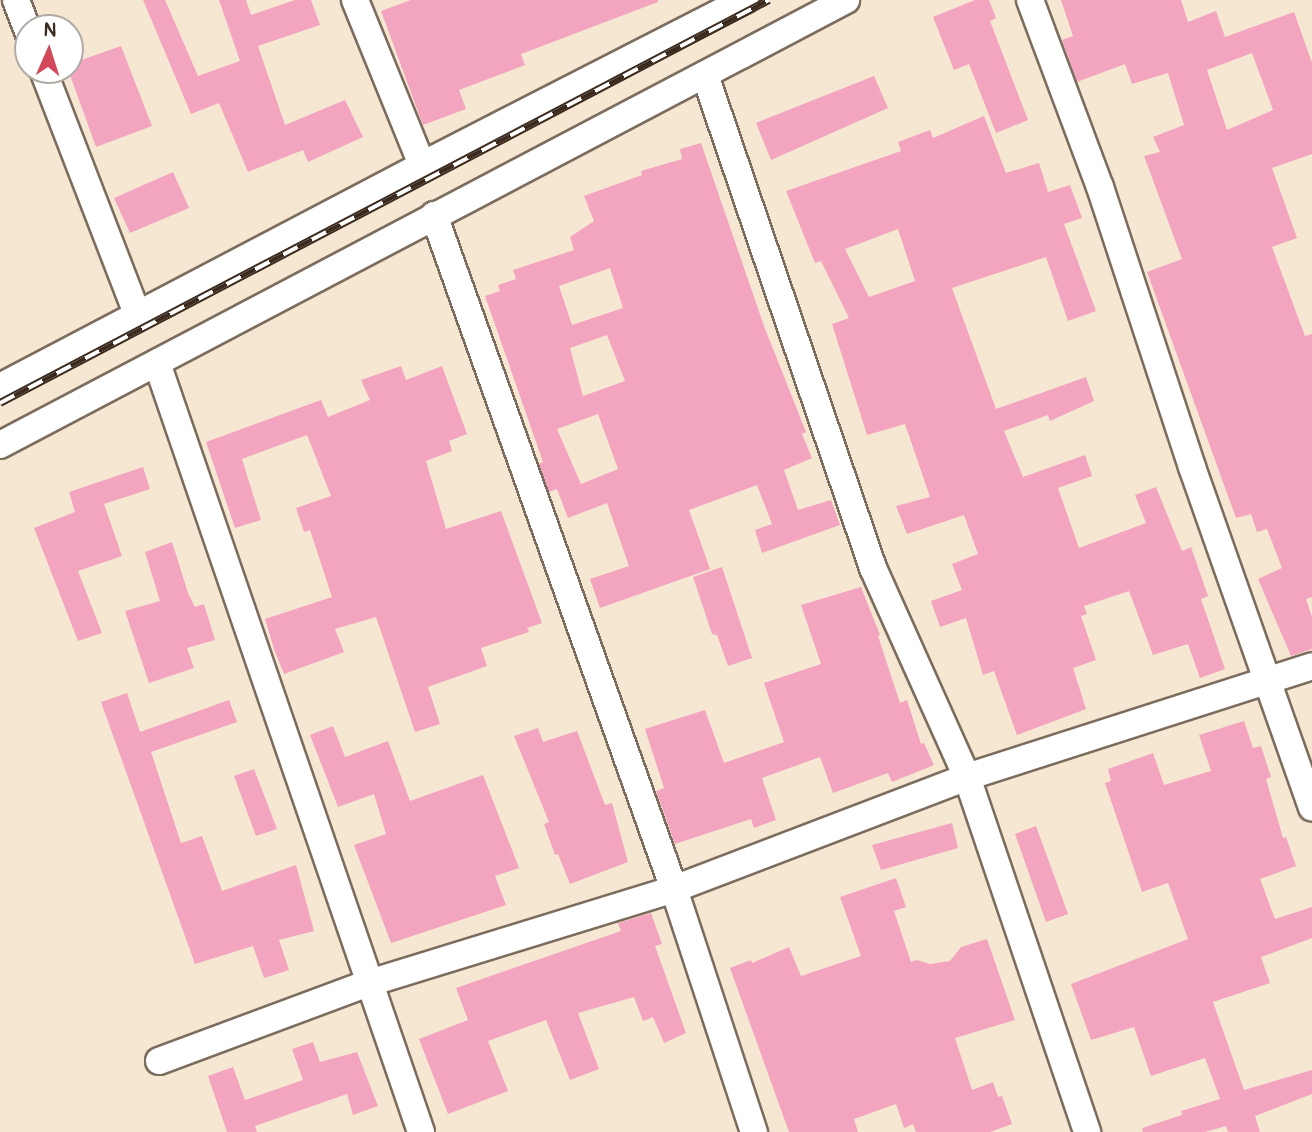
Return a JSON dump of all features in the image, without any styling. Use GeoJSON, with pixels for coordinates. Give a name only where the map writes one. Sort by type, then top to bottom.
{"type":"FeatureCollection","features":[{"type":"Feature","properties":{"kind":"street"},"geometry":{"type":"LineString","coordinates":[[355,0],[422,165]]}},
{"type":"Feature","properties":{"kind":"street"},"geometry":{"type":"LineString","coordinates":[[0,387],[422,165],[702,11],[746,0]]}},
{"type":"Feature","properties":{"kind":"street"},"geometry":{"type":"LineString","coordinates":[[0,445],[846,0]]}},
{"type":"Feature","properties":{"kind":"street"},"geometry":{"type":"LineString","coordinates":[[1030,0],[1100,187],[1192,467],[1312,808]]}},
{"type":"Feature","properties":{"kind":"street"},"geometry":{"type":"LineString","coordinates":[[705,75],[873,568],[967,777],[1087,1132]]}},
{"type":"Feature","properties":{"kind":"street"},"geometry":{"type":"LineString","coordinates":[[48,84],[137,314]]}},
{"type":"Feature","properties":{"kind":"street"},"geometry":{"type":"LineString","coordinates":[[434,215],[674,889],[754,1132]]}},
{"type":"Feature","properties":{"kind":"street"},"geometry":{"type":"LineString","coordinates":[[157,363],[421,1132]]}},
{"type":"Feature","properties":{"kind":"street"},"geometry":{"type":"LineString","coordinates":[[159,1062],[369,983],[674,889],[967,777],[1312,666]]}},
{"type":"Feature","properties":{"kind":"building"},"geometry":{"type":"Polygon","coordinates":[[[143,0],[165,0],[198,76],[240,61],[219,0],[246,0],[251,15],[295,0],[311,0],[320,25],[258,46],[285,125],[345,100],[363,137],[308,162],[303,150],[248,172],[219,103],[191,114],[143,0]]]}},
{"type":"Feature","properties":{"kind":"building"},"geometry":{"type":"Polygon","coordinates":[[[411,0],[658,2],[521,54],[525,65],[459,90],[466,109],[423,125],[381,11],[411,0]]]}},
{"type":"Feature","properties":{"kind":"building"},"geometry":{"type":"Polygon","coordinates":[[[975,0],[989,0],[996,18],[990,21],[1028,120],[996,133],[969,64],[954,70],[933,17],[975,0]]]}},
{"type":"Feature","properties":{"kind":"building"},"geometry":{"type":"Polygon","coordinates":[[[1061,0],[1181,0],[1188,22],[1216,11],[1225,37],[1294,12],[1312,63],[1312,154],[1272,168],[1297,238],[1272,247],[1305,336],[1312,334],[1312,597],[1306,599],[1312,617],[1312,649],[1291,656],[1258,579],[1282,568],[1267,529],[1257,532],[1251,514],[1236,518],[1147,272],[1182,259],[1144,156],[1160,152],[1153,137],[1184,125],[1168,73],[1132,84],[1125,64],[1077,82],[1062,40],[1073,36],[1061,0]],[[1252,53],[1207,70],[1227,130],[1273,110],[1252,53]]]}},
{"type":"Feature","properties":{"kind":"building"},"geometry":{"type":"Polygon","coordinates":[[[121,46],[152,126],[96,147],[73,84],[84,84],[84,59],[121,46]]]}},
{"type":"Feature","properties":{"kind":"building"},"geometry":{"type":"Polygon","coordinates":[[[874,76],[888,108],[771,160],[756,123],[874,76]]]}},
{"type":"Feature","properties":{"kind":"building"},"geometry":{"type":"Polygon","coordinates":[[[984,116],[1006,173],[1039,163],[1048,192],[1070,185],[1082,218],[1064,224],[1096,311],[1068,321],[1046,257],[952,288],[996,409],[1086,377],[1094,401],[1050,421],[1048,415],[1004,431],[1023,477],[1085,455],[1092,476],[1058,488],[1079,548],[1146,523],[1135,495],[1156,487],[1182,551],[1191,547],[1208,596],[1201,599],[1225,669],[1200,678],[1188,644],[1153,655],[1129,591],[1084,606],[1087,614],[1081,616],[1096,660],[1073,668],[1086,709],[1017,735],[994,671],[983,675],[966,618],[940,627],[931,601],[962,590],[952,564],[978,554],[964,515],[907,534],[896,506],[930,497],[905,424],[867,435],[832,324],[849,318],[821,261],[815,263],[786,191],[901,151],[898,142],[930,130],[933,138],[984,116]],[[898,229],[845,249],[869,297],[915,281],[898,229]]]}},
{"type":"Feature","properties":{"kind":"building"},"geometry":{"type":"Polygon","coordinates":[[[701,143],[764,326],[806,432],[802,434],[812,458],[784,470],[798,510],[831,500],[840,525],[762,553],[755,530],[772,524],[757,485],[689,510],[710,569],[600,608],[590,579],[629,566],[607,503],[568,518],[557,489],[549,492],[539,464],[543,462],[485,296],[500,291],[498,285],[516,279],[513,270],[574,250],[570,237],[594,221],[584,196],[642,175],[641,171],[682,159],[680,149],[701,143]],[[610,268],[559,286],[572,325],[623,308],[610,268]],[[607,335],[570,348],[583,396],[625,381],[607,335]],[[598,414],[557,429],[581,484],[618,469],[598,414]]]}},
{"type":"Feature","properties":{"kind":"building"},"geometry":{"type":"Polygon","coordinates":[[[173,172],[189,208],[130,233],[114,198],[173,172]]]}},
{"type":"Feature","properties":{"kind":"building"},"geometry":{"type":"Polygon","coordinates":[[[401,366],[406,380],[442,366],[467,434],[449,441],[452,451],[426,461],[446,529],[501,511],[542,623],[527,628],[529,632],[481,648],[487,666],[428,687],[440,724],[415,732],[376,617],[335,629],[344,652],[284,674],[274,649],[265,619],[332,597],[310,530],[304,532],[296,508],[331,496],[307,435],[242,459],[261,520],[235,528],[206,442],[321,400],[328,417],[370,400],[361,380],[401,366]]]}},
{"type":"Feature","properties":{"kind":"building"},"geometry":{"type":"Polygon","coordinates":[[[143,467],[150,489],[104,504],[122,556],[78,571],[102,633],[78,641],[34,528],[75,512],[69,492],[143,467]]]}},
{"type":"Feature","properties":{"kind":"building"},"geometry":{"type":"Polygon","coordinates":[[[172,542],[188,593],[195,607],[204,604],[215,640],[187,648],[194,668],[149,683],[125,611],[160,601],[145,552],[172,542]]]}},
{"type":"Feature","properties":{"kind":"building"},"geometry":{"type":"Polygon","coordinates":[[[722,567],[752,658],[728,666],[717,635],[712,634],[693,577],[722,567]]]}},
{"type":"Feature","properties":{"kind":"building"},"geometry":{"type":"Polygon","coordinates":[[[861,587],[880,635],[878,636],[900,703],[907,700],[921,744],[924,743],[934,765],[892,782],[888,773],[833,793],[820,757],[762,778],[776,820],[754,828],[751,819],[675,844],[656,791],[664,788],[645,729],[705,710],[724,763],[784,742],[764,683],[821,664],[801,605],[861,587]]]}},
{"type":"Feature","properties":{"kind":"building"},"geometry":{"type":"Polygon","coordinates":[[[127,693],[140,732],[229,700],[237,722],[151,752],[181,843],[202,836],[222,891],[296,865],[314,931],[279,940],[289,970],[264,978],[253,946],[195,964],[101,702],[127,693]]]}},
{"type":"Feature","properties":{"kind":"building"},"geometry":{"type":"Polygon","coordinates":[[[1244,721],[1253,748],[1261,746],[1271,777],[1266,779],[1283,838],[1286,837],[1296,866],[1260,879],[1275,919],[1312,907],[1312,938],[1261,957],[1270,983],[1213,1002],[1244,1090],[1312,1070],[1312,1094],[1255,1116],[1260,1132],[1228,1132],[1226,1126],[1205,1132],[1143,1132],[1142,1128],[1182,1115],[1181,1111],[1220,1099],[1205,1058],[1151,1076],[1134,1027],[1091,1040],[1071,984],[1188,939],[1168,883],[1142,892],[1105,783],[1111,781],[1108,769],[1153,753],[1164,785],[1211,771],[1199,735],[1244,721]]]}},
{"type":"Feature","properties":{"kind":"building"},"geometry":{"type":"Polygon","coordinates":[[[333,726],[345,757],[388,741],[410,801],[483,775],[519,868],[495,876],[506,905],[391,943],[354,845],[386,834],[374,794],[338,807],[310,735],[333,726]]]}},
{"type":"Feature","properties":{"kind":"building"},"geometry":{"type":"Polygon","coordinates":[[[538,728],[543,742],[577,731],[605,805],[612,803],[628,862],[570,884],[558,854],[555,855],[544,824],[549,822],[514,736],[538,728]]]}},
{"type":"Feature","properties":{"kind":"building"},"geometry":{"type":"Polygon","coordinates":[[[254,769],[277,829],[256,836],[234,776],[254,769]]]}},
{"type":"Feature","properties":{"kind":"building"},"geometry":{"type":"Polygon","coordinates":[[[952,823],[958,848],[881,870],[872,845],[952,823]]]}},
{"type":"Feature","properties":{"kind":"building"},"geometry":{"type":"Polygon","coordinates":[[[1036,826],[1068,914],[1046,922],[1015,834],[1036,826]]]}},
{"type":"Feature","properties":{"kind":"building"},"geometry":{"type":"Polygon","coordinates":[[[896,878],[906,907],[894,911],[911,962],[917,960],[930,964],[950,961],[961,947],[987,939],[1015,1020],[955,1038],[972,1090],[993,1082],[998,1097],[1002,1096],[1012,1124],[990,1132],[916,1132],[913,1124],[904,1128],[896,1104],[854,1119],[858,1132],[789,1132],[730,968],[751,960],[752,963],[789,947],[801,976],[861,956],[840,897],[896,878]]]}},
{"type":"Feature","properties":{"kind":"building"},"geometry":{"type":"Polygon","coordinates":[[[651,913],[662,944],[655,946],[686,1033],[664,1043],[653,1017],[643,1021],[634,997],[578,1013],[599,1069],[570,1080],[546,1020],[488,1041],[508,1091],[448,1114],[419,1039],[468,1020],[456,988],[621,931],[618,923],[651,913]]]}},
{"type":"Feature","properties":{"kind":"building"},"geometry":{"type":"Polygon","coordinates":[[[313,1042],[320,1062],[357,1052],[378,1106],[353,1115],[347,1094],[255,1126],[257,1132],[227,1132],[208,1076],[233,1067],[245,1100],[303,1080],[292,1049],[313,1042]]]}},
{"type":"Feature","properties":{"kind":"railway"},"geometry":{"type":"LineString","coordinates":[[0,403],[769,0]]}}]}
